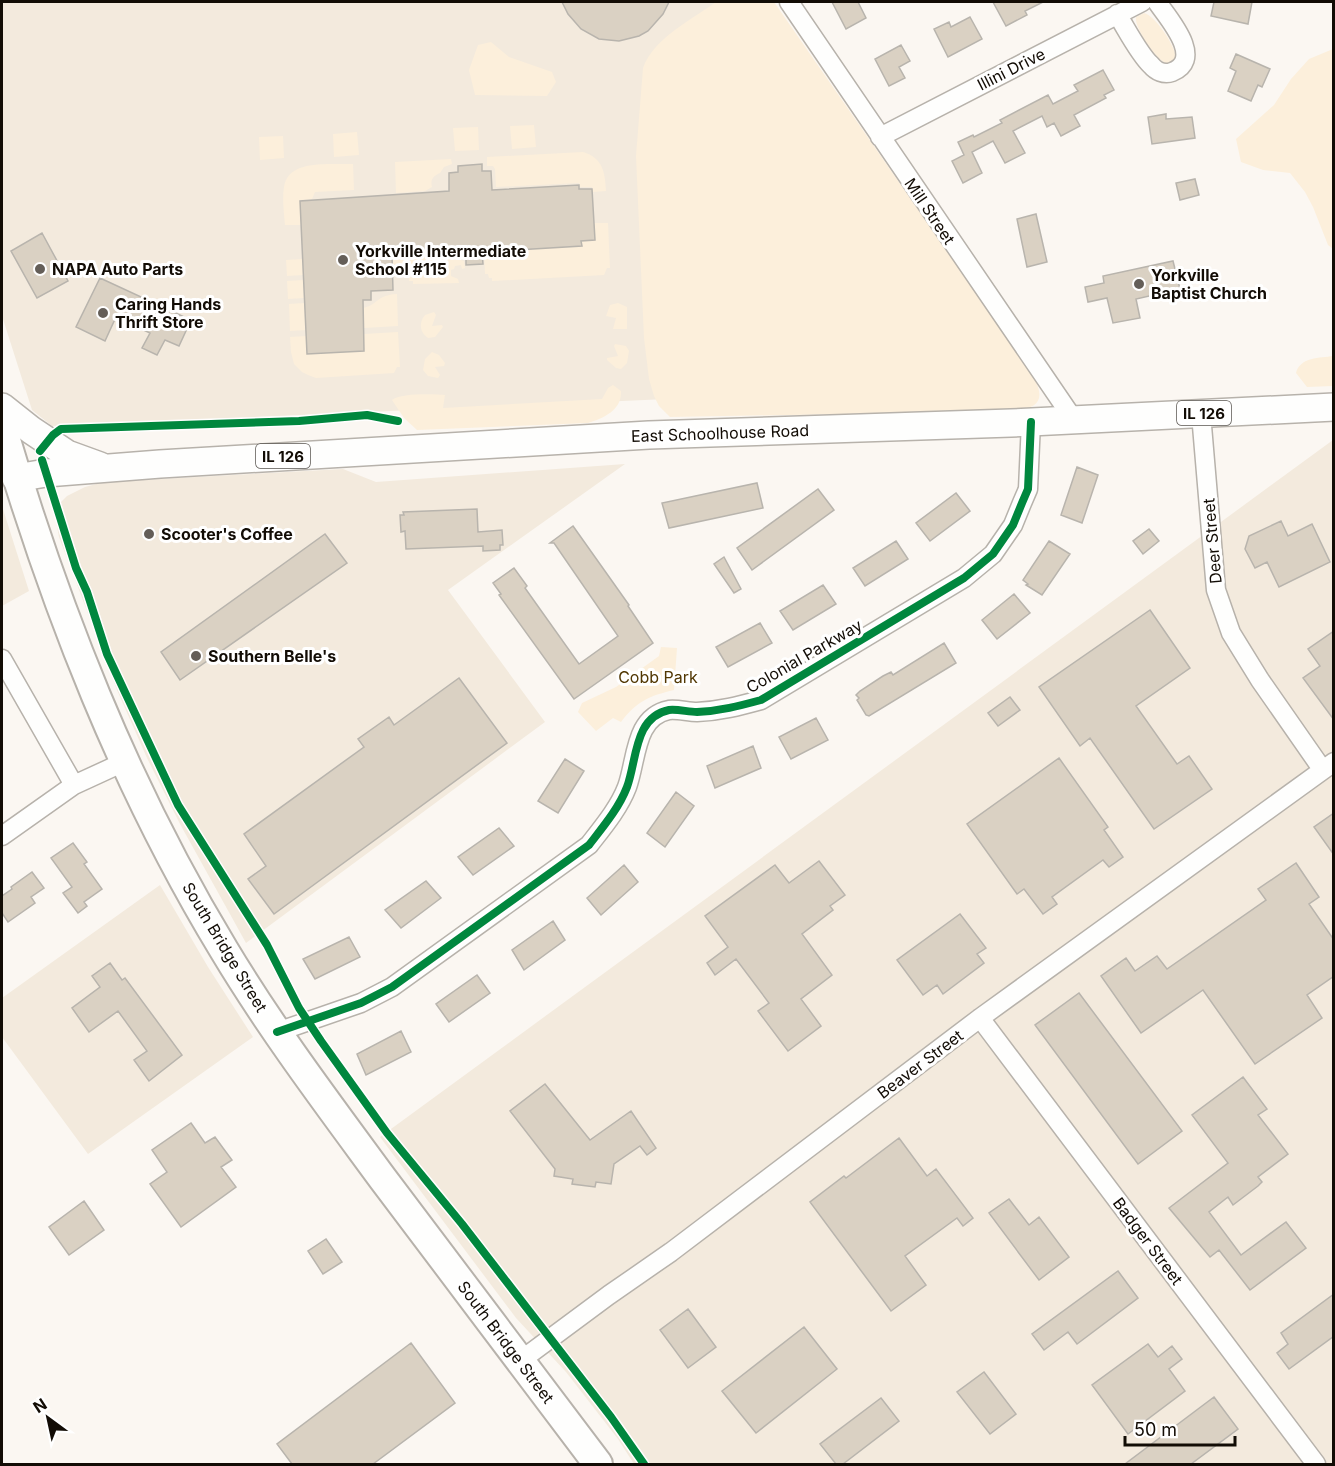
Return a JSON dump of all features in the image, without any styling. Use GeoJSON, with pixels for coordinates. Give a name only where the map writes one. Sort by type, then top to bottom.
{"type":"FeatureCollection","features":[{"type":"Feature","properties":{"kind":"highway","name":"South Bridge Street"},"geometry":{"type":"LineString","coordinates":[[2,427],[16,478],[57,602],[85,672],[124,762],[195,899],[244,982],[324,1100],[598,1464]]}},
{"type":"Feature","properties":{"kind":"main road","name":"East Schoolhouse Road"},"geometry":{"type":"LineString","coordinates":[[2,407],[67,454],[107,469]]}},
{"type":"Feature","properties":{"kind":"main road","name":"East Schoolhouse Road"},"geometry":{"type":"LineString","coordinates":[[16,478],[46,473],[180,463],[649,435],[1031,422],[1334,407]]}},
{"type":"Feature","properties":{"kind":"street","name":"Mill Street"},"geometry":{"type":"LineString","coordinates":[[789,2],[1074,420]]}},
{"type":"Feature","properties":{"kind":"street","name":"Illini Drive"},"geometry":{"type":"LineString","coordinates":[[880,137],[1142,2]]}},
{"type":"Feature","properties":{"kind":"street"},"geometry":{"type":"LineString","coordinates":[[1117,14],[1150,65],[1160,72],[1170,73],[1180,67],[1186,58],[1185,44],[1157,2]]}},
{"type":"Feature","properties":{"kind":"street","name":"Deer Street"},"geometry":{"type":"LineString","coordinates":[[1201,414],[1216,590],[1231,633],[1260,680],[1328,766]]}},
{"type":"Feature","properties":{"kind":"street","name":"Colonial Parkway"},"geometry":{"type":"LineString","coordinates":[[277,1032],[361,1003],[392,987],[589,844],[610,819],[627,787],[643,729],[654,717],[670,710],[694,712],[725,710],[761,700],[964,578],[993,554],[1012,525],[1028,489],[1031,422]]}},
{"type":"Feature","properties":{"kind":"street"},"geometry":{"type":"LineString","coordinates":[[2,659],[74,785]]}},
{"type":"Feature","properties":{"kind":"street"},"geometry":{"type":"LineString","coordinates":[[2,836],[74,785],[124,762]]}},
{"type":"Feature","properties":{"kind":"street","name":"Beaver Street"},"geometry":{"type":"LineString","coordinates":[[520,1361],[671,1252],[980,1018],[1328,766]]}},
{"type":"Feature","properties":{"kind":"street","name":"Badger Street"},"geometry":{"type":"LineString","coordinates":[[980,1018],[1316,1464]]}},
{"type":"Feature","properties":{"kind":"shaded area"},"geometry":{"type":"Polygon","coordinates":[[[2,2],[761,2],[1006,384],[52,426],[32,410],[2,316],[2,2]]]}},
{"type":"Feature","properties":{"kind":"shaded area"},"geometry":{"type":"Polygon","coordinates":[[[1333,440],[1333,1464],[634,1464],[618,1439],[566,1372],[516,1318],[380,1137],[1333,440]]]}},
{"type":"Feature","properties":{"kind":"shaded area"},"geometry":{"type":"Polygon","coordinates":[[[625,464],[448,590],[545,722],[246,943],[180,824],[117,690],[59,537],[55,516],[59,504],[67,496],[85,487],[104,482],[343,469],[376,482],[625,464]]]}},
{"type":"Feature","properties":{"kind":"shaded area"},"geometry":{"type":"Polygon","coordinates":[[[2,506],[29,591],[2,606],[2,506]]]}},
{"type":"Feature","properties":{"kind":"shaded area"},"geometry":{"type":"Polygon","coordinates":[[[160,885],[208,967],[253,1037],[88,1154],[2,1037],[2,998],[160,885]]]}},
{"type":"Feature","properties":{"kind":"green space"},"geometry":{"type":"Polygon","coordinates":[[[716,2],[774,2],[1030,371],[1038,386],[1037,403],[1015,411],[670,417],[659,406],[649,379],[644,338],[636,156],[643,68],[648,57],[664,39],[716,2]]]}},
{"type":"Feature","properties":{"kind":"green space"},"geometry":{"type":"Polygon","coordinates":[[[1144,13],[1154,19],[1173,47],[1176,59],[1168,64],[1158,57],[1142,36],[1136,17],[1144,13]]]}},
{"type":"Feature","properties":{"kind":"green space"},"geometry":{"type":"Polygon","coordinates":[[[491,42],[509,57],[552,72],[556,82],[547,96],[475,95],[469,70],[478,45],[491,42]]]}},
{"type":"Feature","properties":{"kind":"green space"},"geometry":{"type":"Polygon","coordinates":[[[1333,49],[1333,249],[1328,245],[1305,192],[1290,173],[1263,170],[1241,162],[1236,139],[1274,105],[1291,79],[1309,59],[1333,49]]]}},
{"type":"Feature","properties":{"kind":"green space"},"geometry":{"type":"Polygon","coordinates":[[[534,125],[536,147],[512,149],[510,126],[534,125]]]}},
{"type":"Feature","properties":{"kind":"green space"},"geometry":{"type":"Polygon","coordinates":[[[478,127],[479,150],[455,151],[453,128],[478,127]]]}},
{"type":"Feature","properties":{"kind":"green space"},"geometry":{"type":"Polygon","coordinates":[[[357,132],[359,155],[334,157],[333,134],[357,132]]]}},
{"type":"Feature","properties":{"kind":"green space"},"geometry":{"type":"Polygon","coordinates":[[[283,136],[284,158],[260,160],[259,137],[283,136]]]}},
{"type":"Feature","properties":{"kind":"green space"},"geometry":{"type":"Polygon","coordinates":[[[583,152],[595,158],[602,167],[606,191],[593,192],[592,187],[580,187],[579,183],[496,187],[495,169],[493,166],[487,166],[487,157],[583,152]]]}},
{"type":"Feature","properties":{"kind":"green space"},"geometry":{"type":"Polygon","coordinates":[[[451,159],[452,164],[444,167],[433,178],[432,187],[425,191],[396,193],[395,162],[451,159]]]}},
{"type":"Feature","properties":{"kind":"green space"},"geometry":{"type":"Polygon","coordinates":[[[353,164],[354,190],[315,192],[312,199],[300,200],[301,225],[285,225],[284,187],[287,178],[294,171],[312,165],[353,164]]]}},
{"type":"Feature","properties":{"kind":"green space"},"geometry":{"type":"Polygon","coordinates":[[[594,223],[608,223],[610,268],[607,268],[604,275],[492,281],[488,274],[485,274],[484,252],[582,245],[581,241],[595,240],[594,223]]]}},
{"type":"Feature","properties":{"kind":"green space"},"geometry":{"type":"Polygon","coordinates":[[[460,253],[465,268],[462,269],[461,265],[451,270],[451,276],[458,279],[459,283],[413,284],[413,281],[409,281],[405,274],[384,275],[384,256],[460,253]]]}},
{"type":"Feature","properties":{"kind":"green space"},"geometry":{"type":"Polygon","coordinates":[[[302,259],[303,275],[287,276],[286,260],[302,259]]]}},
{"type":"Feature","properties":{"kind":"green space"},"geometry":{"type":"Polygon","coordinates":[[[303,280],[304,298],[288,299],[287,281],[303,280]]]}},
{"type":"Feature","properties":{"kind":"green space"},"geometry":{"type":"Polygon","coordinates":[[[397,294],[398,326],[364,328],[363,308],[385,296],[397,294]]]}},
{"type":"Feature","properties":{"kind":"green space"},"geometry":{"type":"Polygon","coordinates":[[[304,303],[306,330],[290,331],[289,304],[304,303]]]}},
{"type":"Feature","properties":{"kind":"green space"},"geometry":{"type":"Polygon","coordinates":[[[618,303],[627,307],[627,329],[613,329],[616,318],[606,316],[610,305],[618,303]]]}},
{"type":"Feature","properties":{"kind":"green space"},"geometry":{"type":"Polygon","coordinates":[[[434,312],[436,315],[432,326],[442,325],[443,327],[435,337],[428,338],[423,333],[421,324],[425,315],[434,312]]]}},
{"type":"Feature","properties":{"kind":"green space"},"geometry":{"type":"Polygon","coordinates":[[[398,332],[400,367],[397,367],[394,373],[316,378],[302,372],[294,364],[291,352],[290,337],[306,336],[307,354],[364,351],[364,334],[398,332]]]}},
{"type":"Feature","properties":{"kind":"green space"},"geometry":{"type":"Polygon","coordinates":[[[615,344],[626,346],[629,351],[627,363],[621,369],[616,368],[607,360],[607,358],[618,356],[615,344]]]}},
{"type":"Feature","properties":{"kind":"green space"},"geometry":{"type":"Polygon","coordinates":[[[432,352],[439,355],[445,363],[444,366],[435,367],[440,375],[438,378],[428,376],[423,370],[425,359],[432,352]]]}},
{"type":"Feature","properties":{"kind":"green space"},"geometry":{"type":"Polygon","coordinates":[[[1333,356],[1333,386],[1307,387],[1296,373],[1306,361],[1333,356]]]}},
{"type":"Feature","properties":{"kind":"green space"},"geometry":{"type":"Polygon","coordinates":[[[613,385],[621,391],[619,403],[606,416],[588,423],[417,430],[404,418],[392,400],[409,395],[445,395],[443,408],[602,399],[608,388],[613,385]]]}},
{"type":"Feature","properties":{"kind":"green space","name":"Cobb Park"},"geometry":{"type":"Polygon","coordinates":[[[661,647],[677,648],[674,690],[644,700],[621,722],[613,718],[596,731],[578,712],[582,703],[616,687],[659,656],[661,647]]]}},
{"type":"Feature","properties":{"kind":"building"},"geometry":{"type":"Polygon","coordinates":[[[562,2],[669,2],[663,14],[648,31],[619,41],[599,39],[581,29],[568,14],[562,2]]]}},
{"type":"Feature","properties":{"kind":"building"},"geometry":{"type":"Polygon","coordinates":[[[832,2],[858,2],[866,18],[846,29],[832,2]]]}},
{"type":"Feature","properties":{"kind":"building"},"geometry":{"type":"Polygon","coordinates":[[[993,2],[1043,2],[1025,11],[1027,15],[1006,26],[993,2]]]}},
{"type":"Feature","properties":{"kind":"building"},"geometry":{"type":"Polygon","coordinates":[[[1214,2],[1252,2],[1248,24],[1211,16],[1214,2]]]}},
{"type":"Feature","properties":{"kind":"building"},"geometry":{"type":"Polygon","coordinates":[[[970,17],[982,39],[948,57],[934,29],[949,22],[951,27],[970,17]]]}},
{"type":"Feature","properties":{"kind":"building"},"geometry":{"type":"Polygon","coordinates":[[[901,45],[910,61],[899,67],[905,78],[889,86],[875,59],[901,45]]]}},
{"type":"Feature","properties":{"kind":"building"},"geometry":{"type":"Polygon","coordinates":[[[1236,54],[1270,69],[1262,87],[1258,85],[1251,101],[1228,91],[1236,71],[1230,68],[1236,54]]]}},
{"type":"Feature","properties":{"kind":"building"},"geometry":{"type":"Polygon","coordinates":[[[1103,70],[1114,90],[1104,95],[1106,98],[1074,115],[1080,126],[1061,136],[1054,123],[1047,127],[1042,116],[1013,131],[1025,153],[1005,163],[993,141],[972,152],[982,173],[963,183],[952,161],[964,155],[958,142],[1002,123],[1000,120],[1048,95],[1053,104],[1078,91],[1074,85],[1103,70]]]}},
{"type":"Feature","properties":{"kind":"building"},"geometry":{"type":"Polygon","coordinates":[[[1166,114],[1166,119],[1192,117],[1195,138],[1152,144],[1148,117],[1166,114]]]}},
{"type":"Feature","properties":{"kind":"building","name":"Yorkville Intermediate School #115"},"geometry":{"type":"Polygon","coordinates":[[[482,164],[482,171],[491,171],[492,190],[579,185],[579,189],[592,189],[595,240],[581,241],[582,246],[482,252],[483,264],[466,265],[466,252],[392,256],[393,290],[371,291],[371,300],[363,300],[364,351],[307,354],[300,201],[449,191],[449,173],[458,172],[458,166],[482,164]]]}},
{"type":"Feature","properties":{"kind":"building"},"geometry":{"type":"Polygon","coordinates":[[[1195,179],[1199,195],[1180,200],[1176,183],[1195,179]]]}},
{"type":"Feature","properties":{"kind":"building"},"geometry":{"type":"Polygon","coordinates":[[[1036,214],[1047,262],[1027,267],[1017,219],[1036,214]]]}},
{"type":"Feature","properties":{"kind":"building"},"geometry":{"type":"Polygon","coordinates":[[[42,233],[68,281],[37,298],[11,251],[42,233]]]}},
{"type":"Feature","properties":{"kind":"building"},"geometry":{"type":"Polygon","coordinates":[[[1173,261],[1180,289],[1136,299],[1140,318],[1113,323],[1107,298],[1088,302],[1085,287],[1104,283],[1103,276],[1173,261]]]}},
{"type":"Feature","properties":{"kind":"building"},"geometry":{"type":"Polygon","coordinates":[[[100,278],[191,320],[179,346],[165,340],[157,355],[142,348],[150,333],[116,317],[105,341],[76,327],[100,278]]]}},
{"type":"Feature","properties":{"kind":"building"},"geometry":{"type":"Polygon","coordinates":[[[1077,467],[1098,475],[1082,523],[1061,515],[1077,467]]]}},
{"type":"Feature","properties":{"kind":"building"},"geometry":{"type":"Polygon","coordinates":[[[757,483],[763,508],[669,528],[662,503],[757,483]]]}},
{"type":"Feature","properties":{"kind":"building"},"geometry":{"type":"Polygon","coordinates":[[[818,489],[834,510],[752,570],[737,548],[818,489]]]}},
{"type":"Feature","properties":{"kind":"building"},"geometry":{"type":"Polygon","coordinates":[[[956,493],[970,511],[930,541],[916,523],[956,493]]]}},
{"type":"Feature","properties":{"kind":"building"},"geometry":{"type":"Polygon","coordinates":[[[477,509],[478,532],[502,530],[503,545],[500,545],[500,550],[483,551],[483,546],[406,549],[405,531],[401,532],[400,515],[404,515],[403,512],[477,509]]]}},
{"type":"Feature","properties":{"kind":"building"},"geometry":{"type":"Polygon","coordinates":[[[1281,521],[1288,536],[1312,524],[1330,562],[1279,587],[1267,562],[1255,568],[1245,549],[1249,536],[1281,521]]]}},
{"type":"Feature","properties":{"kind":"building"},"geometry":{"type":"Polygon","coordinates":[[[573,526],[653,643],[574,699],[499,595],[501,594],[493,583],[514,568],[527,586],[525,588],[579,664],[618,636],[554,543],[550,543],[573,526]]]}},
{"type":"Feature","properties":{"kind":"building"},"geometry":{"type":"Polygon","coordinates":[[[1149,529],[1159,541],[1143,554],[1133,541],[1149,529]]]}},
{"type":"Feature","properties":{"kind":"building"},"geometry":{"type":"Polygon","coordinates":[[[325,534],[347,563],[180,680],[161,652],[325,534]]]}},
{"type":"Feature","properties":{"kind":"building"},"geometry":{"type":"Polygon","coordinates":[[[896,541],[908,559],[865,586],[853,568],[896,541]]]}},
{"type":"Feature","properties":{"kind":"building"},"geometry":{"type":"Polygon","coordinates":[[[1049,541],[1070,554],[1042,595],[1026,585],[1028,584],[1023,580],[1049,541]]]}},
{"type":"Feature","properties":{"kind":"building"},"geometry":{"type":"Polygon","coordinates":[[[724,557],[741,589],[734,593],[714,564],[724,557]]]}},
{"type":"Feature","properties":{"kind":"building"},"geometry":{"type":"Polygon","coordinates":[[[823,585],[836,604],[793,630],[780,611],[823,585]]]}},
{"type":"Feature","properties":{"kind":"building"},"geometry":{"type":"Polygon","coordinates":[[[1014,594],[1030,613],[997,639],[982,620],[1014,594]]]}},
{"type":"Feature","properties":{"kind":"building"},"geometry":{"type":"Polygon","coordinates":[[[1150,610],[1190,668],[1136,706],[1177,764],[1189,756],[1212,789],[1154,829],[1090,738],[1080,746],[1039,687],[1150,610]]]}},
{"type":"Feature","properties":{"kind":"building"},"geometry":{"type":"Polygon","coordinates":[[[760,623],[772,643],[728,667],[716,647],[760,623]]]}},
{"type":"Feature","properties":{"kind":"building"},"geometry":{"type":"Polygon","coordinates":[[[1334,631],[1334,720],[1303,678],[1320,666],[1308,649],[1334,631]]]}},
{"type":"Feature","properties":{"kind":"building"},"geometry":{"type":"Polygon","coordinates":[[[944,643],[956,663],[869,716],[866,715],[857,700],[859,698],[856,695],[860,691],[891,672],[893,675],[944,643]]]}},
{"type":"Feature","properties":{"kind":"building"},"geometry":{"type":"Polygon","coordinates":[[[459,678],[507,743],[274,914],[248,879],[266,866],[244,834],[364,747],[358,739],[389,717],[394,725],[459,678]]]}},
{"type":"Feature","properties":{"kind":"building"},"geometry":{"type":"Polygon","coordinates":[[[1010,697],[1020,710],[998,726],[988,713],[1010,697]]]}},
{"type":"Feature","properties":{"kind":"building"},"geometry":{"type":"Polygon","coordinates":[[[816,718],[828,740],[791,759],[779,737],[816,718]]]}},
{"type":"Feature","properties":{"kind":"building"},"geometry":{"type":"Polygon","coordinates":[[[753,746],[761,768],[715,788],[707,766],[753,746]]]}},
{"type":"Feature","properties":{"kind":"building"},"geometry":{"type":"Polygon","coordinates":[[[1059,758],[1108,827],[1104,830],[1123,857],[1109,867],[1103,860],[1052,897],[1057,904],[1043,914],[1024,889],[1017,894],[967,824],[1059,758]]]}},
{"type":"Feature","properties":{"kind":"building"},"geometry":{"type":"Polygon","coordinates":[[[565,759],[584,771],[558,813],[538,801],[565,759]]]}},
{"type":"Feature","properties":{"kind":"building"},"geometry":{"type":"Polygon","coordinates":[[[676,792],[694,806],[665,847],[647,833],[676,792]]]}},
{"type":"Feature","properties":{"kind":"building"},"geometry":{"type":"Polygon","coordinates":[[[1334,813],[1334,855],[1314,827],[1334,813]]]}},
{"type":"Feature","properties":{"kind":"building"},"geometry":{"type":"Polygon","coordinates":[[[499,828],[514,846],[473,875],[458,857],[499,828]]]}},
{"type":"Feature","properties":{"kind":"building"},"geometry":{"type":"Polygon","coordinates":[[[73,843],[87,862],[84,864],[102,889],[84,902],[87,906],[78,913],[63,893],[72,887],[51,858],[73,843]]]}},
{"type":"Feature","properties":{"kind":"building"},"geometry":{"type":"Polygon","coordinates":[[[819,861],[845,895],[830,906],[833,910],[802,934],[832,975],[801,999],[821,1026],[788,1051],[758,1011],[769,1003],[736,959],[715,975],[707,963],[728,947],[705,916],[775,865],[789,883],[819,861]]]}},
{"type":"Feature","properties":{"kind":"building"},"geometry":{"type":"Polygon","coordinates":[[[1296,863],[1319,897],[1309,904],[1334,940],[1334,976],[1307,995],[1322,1018],[1255,1064],[1203,990],[1141,1033],[1101,976],[1126,958],[1135,971],[1157,956],[1167,969],[1266,900],[1258,889],[1296,863]]]}},
{"type":"Feature","properties":{"kind":"building"},"geometry":{"type":"Polygon","coordinates":[[[624,865],[638,882],[601,915],[587,898],[624,865]]]}},
{"type":"Feature","properties":{"kind":"building"},"geometry":{"type":"Polygon","coordinates":[[[32,872],[44,888],[31,897],[35,903],[8,922],[2,913],[2,896],[32,872]]]}},
{"type":"Feature","properties":{"kind":"building"},"geometry":{"type":"Polygon","coordinates":[[[426,881],[441,898],[401,928],[385,910],[426,881]]]}},
{"type":"Feature","properties":{"kind":"building"},"geometry":{"type":"Polygon","coordinates":[[[960,914],[986,948],[977,954],[984,963],[943,994],[937,985],[923,995],[897,960],[960,914]]]}},
{"type":"Feature","properties":{"kind":"building"},"geometry":{"type":"Polygon","coordinates":[[[553,921],[565,940],[524,970],[512,950],[553,921]]]}},
{"type":"Feature","properties":{"kind":"building"},"geometry":{"type":"Polygon","coordinates":[[[349,937],[360,957],[315,979],[303,959],[349,937]]]}},
{"type":"Feature","properties":{"kind":"building"},"geometry":{"type":"Polygon","coordinates":[[[110,963],[122,980],[125,978],[182,1055],[149,1081],[134,1060],[147,1051],[118,1011],[89,1032],[72,1008],[100,987],[92,976],[110,963]]]}},
{"type":"Feature","properties":{"kind":"building"},"geometry":{"type":"Polygon","coordinates":[[[477,975],[490,993],[449,1022],[436,1004],[477,975]]]}},
{"type":"Feature","properties":{"kind":"building"},"geometry":{"type":"Polygon","coordinates":[[[1079,993],[1182,1131],[1138,1164],[1035,1025],[1079,993]]]}},
{"type":"Feature","properties":{"kind":"building"},"geometry":{"type":"Polygon","coordinates":[[[401,1031],[411,1052],[366,1075],[357,1054],[401,1031]]]}},
{"type":"Feature","properties":{"kind":"building"},"geometry":{"type":"Polygon","coordinates":[[[1243,1077],[1267,1109],[1258,1115],[1288,1154],[1258,1177],[1262,1182],[1233,1205],[1228,1197],[1209,1212],[1241,1255],[1286,1222],[1306,1248],[1250,1290],[1219,1250],[1210,1257],[1169,1208],[1228,1163],[1192,1115],[1243,1077]]]}},
{"type":"Feature","properties":{"kind":"building"},"geometry":{"type":"Polygon","coordinates":[[[545,1084],[590,1140],[631,1111],[656,1148],[647,1155],[640,1146],[614,1164],[611,1184],[596,1182],[595,1187],[572,1184],[573,1179],[554,1176],[555,1169],[510,1111],[545,1084]]]}},
{"type":"Feature","properties":{"kind":"building"},"geometry":{"type":"Polygon","coordinates":[[[191,1123],[205,1143],[215,1137],[232,1160],[221,1167],[236,1187],[181,1227],[150,1184],[167,1172],[152,1150],[191,1123]]]}},
{"type":"Feature","properties":{"kind":"building"},"geometry":{"type":"Polygon","coordinates":[[[899,1138],[927,1176],[936,1169],[973,1218],[963,1226],[957,1218],[905,1256],[926,1285],[891,1311],[810,1202],[899,1138]]]}},
{"type":"Feature","properties":{"kind":"building"},"geometry":{"type":"Polygon","coordinates":[[[1009,1199],[1029,1225],[1039,1217],[1069,1257],[1039,1280],[989,1213],[1009,1199]]]}},
{"type":"Feature","properties":{"kind":"building"},"geometry":{"type":"Polygon","coordinates":[[[84,1201],[104,1230],[69,1255],[49,1227],[84,1201]]]}},
{"type":"Feature","properties":{"kind":"building"},"geometry":{"type":"Polygon","coordinates":[[[326,1239],[342,1262],[323,1274],[308,1251],[326,1239]]]}},
{"type":"Feature","properties":{"kind":"building"},"geometry":{"type":"Polygon","coordinates":[[[1118,1271],[1138,1298],[1077,1344],[1068,1332],[1044,1350],[1032,1334],[1118,1271]]]}},
{"type":"Feature","properties":{"kind":"building"},"geometry":{"type":"Polygon","coordinates":[[[1334,1294],[1334,1336],[1289,1369],[1277,1353],[1288,1344],[1281,1333],[1334,1294]]]}},
{"type":"Feature","properties":{"kind":"building"},"geometry":{"type":"Polygon","coordinates":[[[688,1309],[716,1347],[688,1368],[660,1330],[688,1309]]]}},
{"type":"Feature","properties":{"kind":"building"},"geometry":{"type":"Polygon","coordinates":[[[804,1327],[837,1369],[756,1433],[722,1391],[804,1327]]]}},
{"type":"Feature","properties":{"kind":"building"},"geometry":{"type":"Polygon","coordinates":[[[411,1343],[455,1403],[373,1464],[292,1464],[277,1444],[411,1343]]]}},
{"type":"Feature","properties":{"kind":"building"},"geometry":{"type":"Polygon","coordinates":[[[1148,1344],[1158,1357],[1172,1346],[1182,1359],[1169,1369],[1185,1391],[1128,1434],[1092,1385],[1148,1344]]]}},
{"type":"Feature","properties":{"kind":"building"},"geometry":{"type":"Polygon","coordinates":[[[984,1372],[1016,1414],[990,1434],[957,1392],[984,1372]]]}},
{"type":"Feature","properties":{"kind":"building"},"geometry":{"type":"Polygon","coordinates":[[[1214,1397],[1238,1429],[1191,1464],[1125,1464],[1214,1397]]]}},
{"type":"Feature","properties":{"kind":"building"},"geometry":{"type":"Polygon","coordinates":[[[881,1398],[899,1421],[843,1464],[836,1464],[820,1444],[881,1398]]]}},
{"type":"Feature","properties":{"kind":"cycle path"},"geometry":{"type":"LineString","coordinates":[[40,451],[61,429],[299,421],[367,415],[398,421]]}},
{"type":"Feature","properties":{"kind":"cycle path"},"geometry":{"type":"LineString","coordinates":[[277,1032],[361,1003],[392,987],[589,845],[624,795],[643,730],[658,714],[669,710],[714,711],[761,700],[964,578],[993,554],[1013,525],[1028,489],[1031,422]]}},
{"type":"Feature","properties":{"kind":"cycle path"},"geometry":{"type":"LineString","coordinates":[[42,460],[76,568],[87,592],[107,654],[178,805],[267,945],[299,1008],[387,1133],[462,1224],[611,1417],[644,1464]]}},
{"type":"Feature","properties":{"kind":"place","name":"Yorkville Intermediate School #115"},"geometry":{"type":"Point","coordinates":[343,260]}},
{"type":"Feature","properties":{"kind":"place","name":"NAPA Auto Parts"},"geometry":{"type":"Point","coordinates":[40,269]}},
{"type":"Feature","properties":{"kind":"place","name":"Yorkville Baptist Church"},"geometry":{"type":"Point","coordinates":[1139,284]}},
{"type":"Feature","properties":{"kind":"place","name":"Caring Hands Thrift Store"},"geometry":{"type":"Point","coordinates":[103,313]}},
{"type":"Feature","properties":{"kind":"place","name":"Scooter's Coffee"},"geometry":{"type":"Point","coordinates":[149,534]}},
{"type":"Feature","properties":{"kind":"place","name":"Southern Belle's"},"geometry":{"type":"Point","coordinates":[196,656]}}]}
